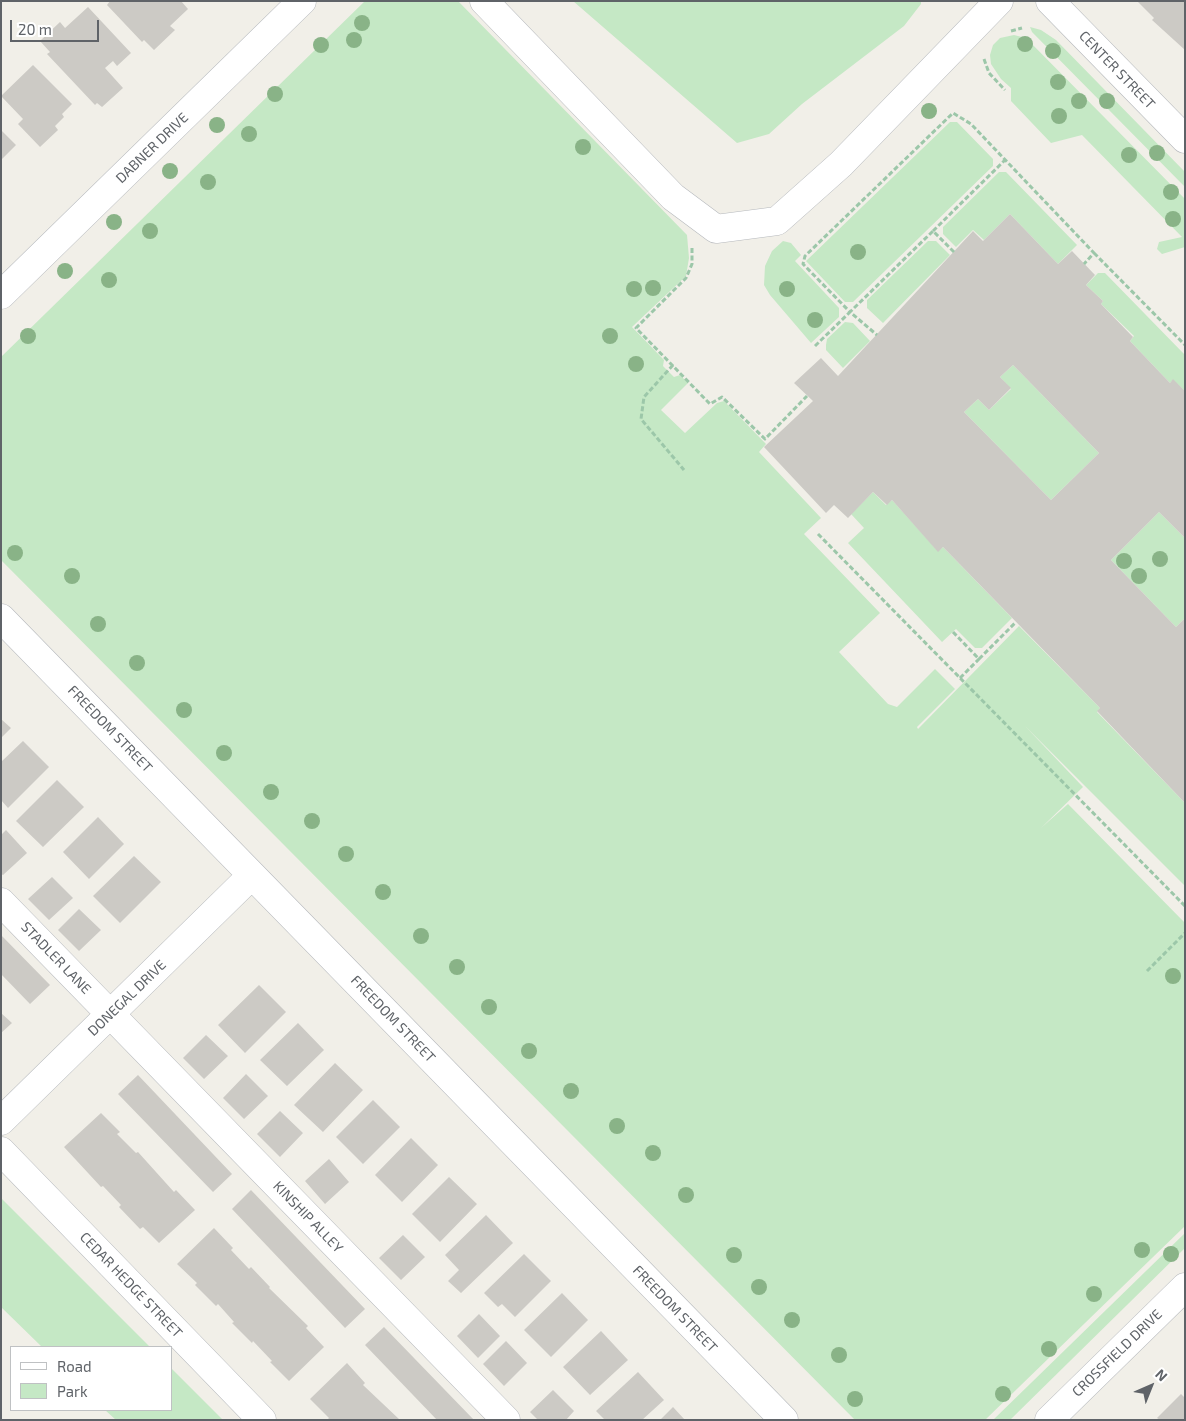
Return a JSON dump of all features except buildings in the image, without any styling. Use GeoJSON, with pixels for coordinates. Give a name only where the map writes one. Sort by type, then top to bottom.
{"type":"FeatureCollection","features":[{"type":"Feature","properties":{"kind":"street","name":"DABNER DRIVE"},"geometry":{"type":"LineString","coordinates":[[1,295],[302,1]]}},
{"type":"Feature","properties":{"kind":"street"},"geometry":{"type":"LineString","coordinates":[[484,1],[673,197],[716,229],[777,221],[841,164],[999,1]]}},
{"type":"Feature","properties":{"kind":"street","name":"CENTER STREET"},"geometry":{"type":"LineString","coordinates":[[1050,1],[1185,139]]}},
{"type":"Feature","properties":{"kind":"street","name":"FREEDOM STREET"},"geometry":{"type":"LineString","coordinates":[[1,618],[784,1420]]}},
{"type":"Feature","properties":{"kind":"street","name":"DONEGAL DRIVE"},"geometry":{"type":"LineString","coordinates":[[1,1121],[252,875]]}},
{"type":"Feature","properties":{"kind":"street","name":"STADLER LANE"},"geometry":{"type":"LineString","coordinates":[[1,902],[111,1014]]}},
{"type":"Feature","properties":{"kind":"street","name":"KINSHIP ALLEY"},"geometry":{"type":"LineString","coordinates":[[111,1014],[506,1420]]}},
{"type":"Feature","properties":{"kind":"street","name":"CEDAR HEDGE STREET"},"geometry":{"type":"LineString","coordinates":[[1,1151],[262,1420]]}},
{"type":"Feature","properties":{"kind":"street","name":"CROSSFIELD DRIVE"},"geometry":{"type":"LineString","coordinates":[[1049,1420],[1185,1287]]}},
{"type":"Feature","properties":{"kind":"path"},"geometry":{"type":"LineString","coordinates":[[1008,32],[1022,28]]}},
{"type":"Feature","properties":{"kind":"path"},"geometry":{"type":"LineString","coordinates":[[986,54],[984,60],[989,73],[1005,90]]}},
{"type":"Feature","properties":{"kind":"path"},"geometry":{"type":"LineString","coordinates":[[877,335],[850,312],[803,264],[805,256],[953,113],[971,124],[1185,345]]}},
{"type":"Feature","properties":{"kind":"path"},"geometry":{"type":"LineString","coordinates":[[815,346],[1005,160]]}},
{"type":"Feature","properties":{"kind":"path"},"geometry":{"type":"LineString","coordinates":[[933,231],[954,252]]}},
{"type":"Feature","properties":{"kind":"path"},"geometry":{"type":"LineString","coordinates":[[692,246],[692,264],[686,278],[636,328],[710,404],[722,397],[765,439],[807,396]]}},
{"type":"Feature","properties":{"kind":"path"},"geometry":{"type":"LineString","coordinates":[[1084,264],[1094,253]]}},
{"type":"Feature","properties":{"kind":"path"},"geometry":{"type":"LineString","coordinates":[[673,365],[644,397],[641,419],[684,470]]}},
{"type":"Feature","properties":{"kind":"path"},"geometry":{"type":"LineString","coordinates":[[818,534],[1185,906]]}},
{"type":"Feature","properties":{"kind":"path"},"geometry":{"type":"LineString","coordinates":[[960,678],[1016,622]]}},
{"type":"Feature","properties":{"kind":"path"},"geometry":{"type":"LineString","coordinates":[[953,632],[980,659]]}},
{"type":"Feature","properties":{"kind":"path"},"geometry":{"type":"LineString","coordinates":[[1147,970],[1185,933]]}},
{"type":"Feature","properties":{"kind":"green space"},"geometry":{"type":"Polygon","coordinates":[[[365,1],[458,1],[687,235],[689,258],[686,276],[632,327],[664,360],[663,366],[674,377],[680,375],[688,383],[661,410],[685,433],[717,403],[724,401],[766,444],[759,452],[821,518],[804,534],[880,613],[839,652],[888,704],[897,707],[935,669],[955,689],[917,727],[918,729],[1019,626],[1100,708],[1097,712],[1185,803],[1185,886],[1025,726],[1083,787],[1041,828],[1068,804],[1185,923],[1185,1226],[985,1420],[855,1420],[1,560],[1,357],[365,1]]]}},
{"type":"Feature","properties":{"kind":"green space"},"geometry":{"type":"Polygon","coordinates":[[[573,1],[921,1],[921,4],[904,26],[802,104],[769,134],[737,143],[573,1]]]}},
{"type":"Feature","properties":{"kind":"green space"},"geometry":{"type":"Polygon","coordinates":[[[1030,27],[1041,30],[1056,40],[1185,172],[1185,187],[1032,32],[1030,27]]]}},
{"type":"Feature","properties":{"kind":"green space"},"geometry":{"type":"Polygon","coordinates":[[[1014,35],[1026,38],[1185,199],[1185,247],[1162,254],[1157,249],[1159,242],[1182,237],[1082,135],[1051,143],[1011,101],[1011,88],[1001,79],[991,64],[990,55],[993,45],[1000,38],[1014,35]]]}},
{"type":"Feature","properties":{"kind":"green space"},"geometry":{"type":"Polygon","coordinates":[[[950,122],[957,122],[993,159],[993,166],[853,302],[845,302],[806,261],[950,122]]]}},
{"type":"Feature","properties":{"kind":"green space"},"geometry":{"type":"Polygon","coordinates":[[[999,172],[1006,172],[1077,245],[1058,264],[1010,214],[984,240],[973,230],[956,247],[943,234],[943,227],[999,172]]]}},
{"type":"Feature","properties":{"kind":"green space"},"geometry":{"type":"Polygon","coordinates":[[[783,241],[791,243],[801,255],[795,261],[839,308],[839,317],[811,343],[770,295],[764,285],[765,266],[772,251],[783,241]]]}},
{"type":"Feature","properties":{"kind":"green space"},"geometry":{"type":"Polygon","coordinates":[[[928,241],[936,241],[950,255],[883,323],[867,308],[867,300],[928,241]]]}},
{"type":"Feature","properties":{"kind":"green space"},"geometry":{"type":"Polygon","coordinates":[[[1098,273],[1105,273],[1185,355],[1185,391],[1173,380],[1170,383],[1130,341],[1134,336],[1101,304],[1103,301],[1086,285],[1098,273]]]}},
{"type":"Feature","properties":{"kind":"green space"},"geometry":{"type":"Polygon","coordinates":[[[845,322],[853,323],[870,341],[843,368],[826,350],[826,345],[827,339],[845,322]]]}},
{"type":"Feature","properties":{"kind":"green space"},"geometry":{"type":"Polygon","coordinates":[[[1013,365],[1099,453],[1051,500],[964,412],[978,399],[989,410],[1011,389],[1000,377],[1013,365]]]}},
{"type":"Feature","properties":{"kind":"green space"},"geometry":{"type":"Polygon","coordinates":[[[873,492],[886,505],[892,500],[938,551],[943,547],[1012,618],[982,648],[975,648],[956,629],[942,642],[848,543],[864,528],[851,514],[873,492]]]}},
{"type":"Feature","properties":{"kind":"green space"},"geometry":{"type":"Polygon","coordinates":[[[1159,512],[1185,538],[1185,618],[1176,627],[1111,560],[1159,512]]]}},
{"type":"Feature","properties":{"kind":"green space"},"geometry":{"type":"Polygon","coordinates":[[[1,1198],[149,1346],[41,1346],[1,1307],[1,1198]]]}},
{"type":"Feature","properties":{"kind":"green space"},"geometry":{"type":"Polygon","coordinates":[[[1185,1233],[1185,1248],[1010,1420],[993,1420],[1185,1233]]]}},
{"type":"Feature","properties":{"kind":"green space"},"geometry":{"type":"Polygon","coordinates":[[[172,1369],[223,1420],[116,1420],[106,1411],[172,1411],[172,1369]]]}}]}
